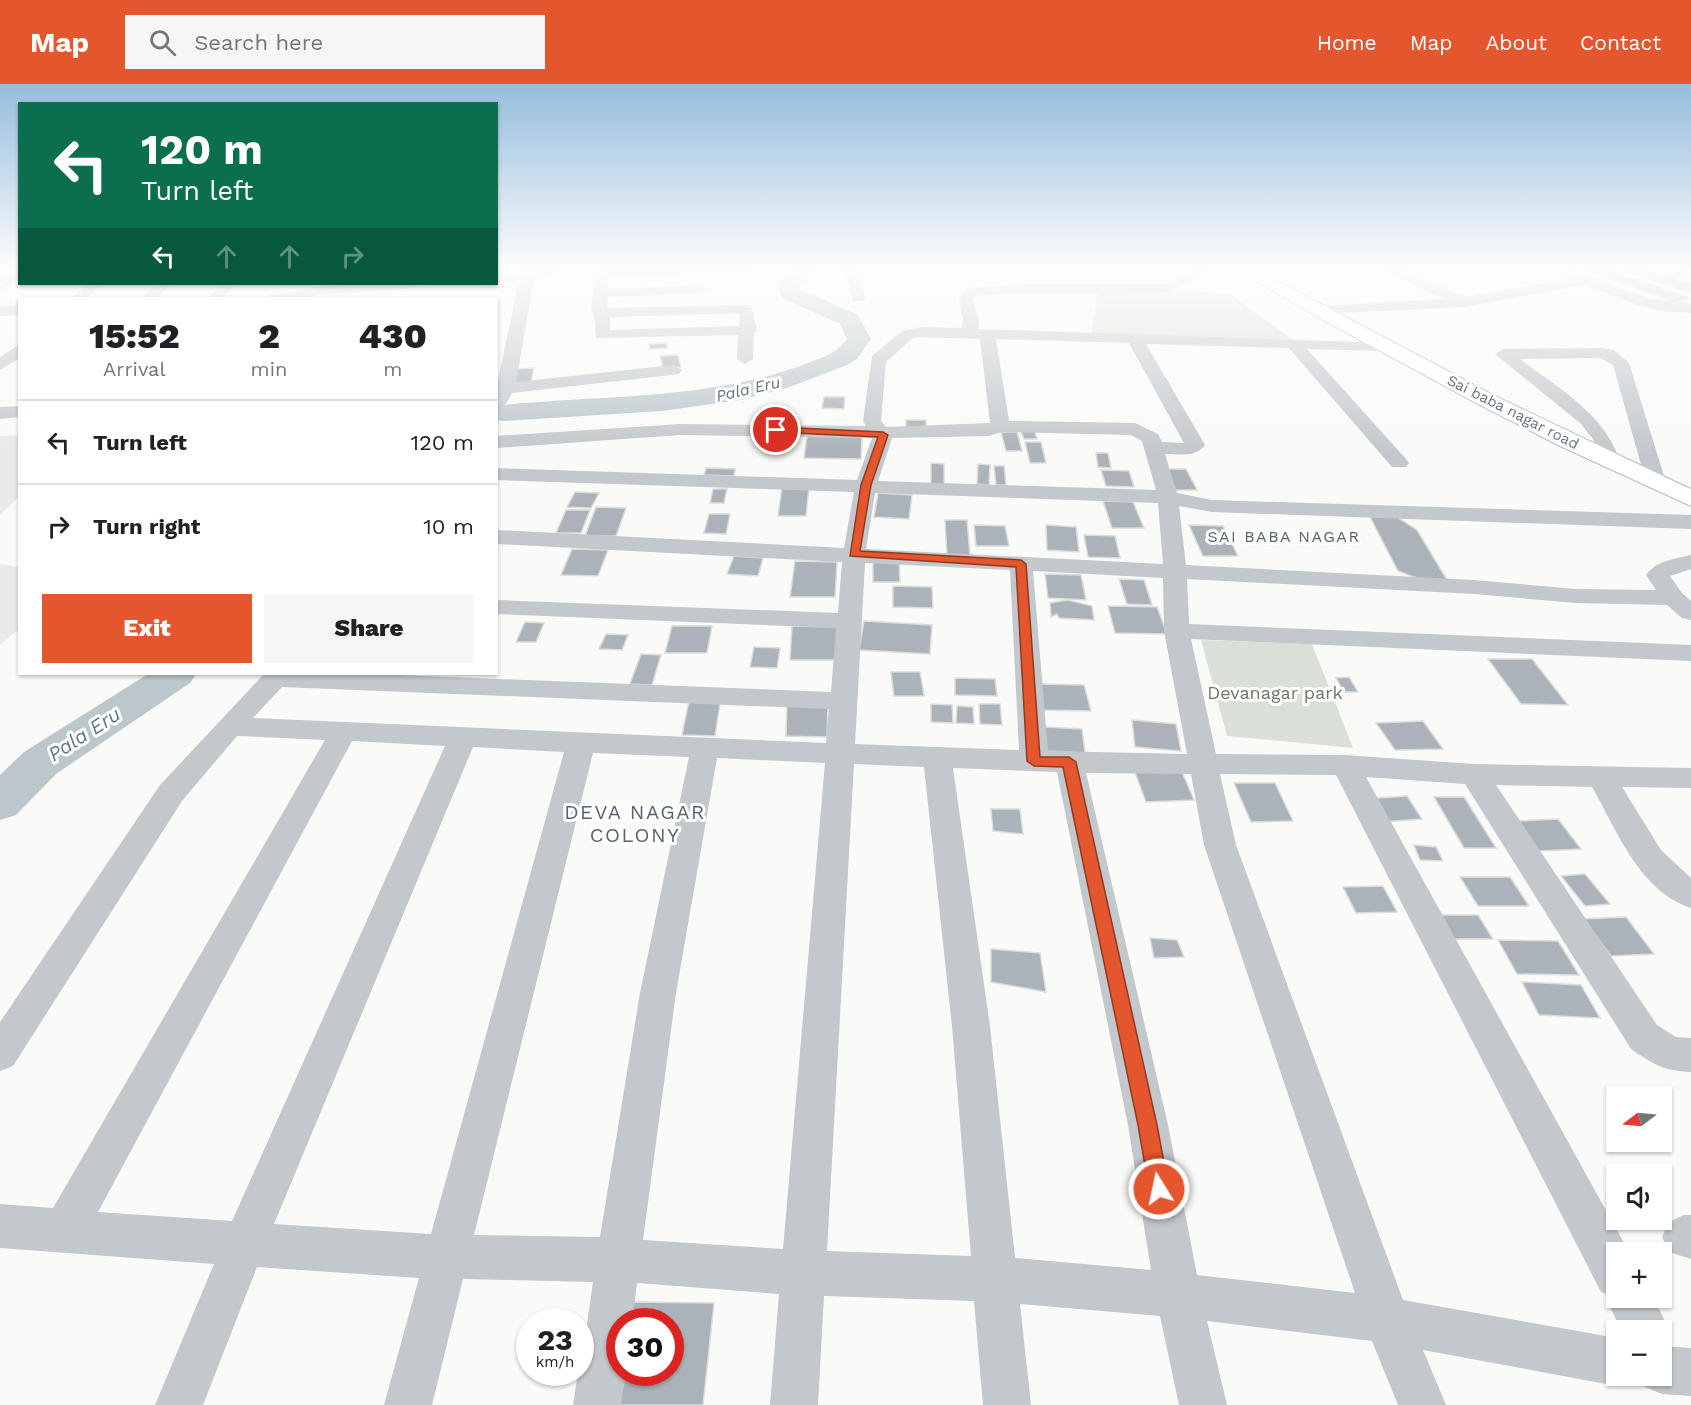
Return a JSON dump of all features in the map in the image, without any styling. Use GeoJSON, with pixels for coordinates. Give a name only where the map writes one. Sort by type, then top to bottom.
{"type":"FeatureCollection","features":[{"type":"Feature","properties":{"kind":"main road","name":"Sai baba nagar road"},"geometry":{"type":"LineString","coordinates":[[1354,330],[1569,441],[1686,493]]}},
{"type":"Feature","properties":{"kind":"street"},"geometry":{"type":"LineString","coordinates":[[498,400],[515,330]]}},
{"type":"Feature","properties":{"kind":"street"},"geometry":{"type":"LineString","coordinates":[[602,330],[602,335],[680,340],[749,330]]}},
{"type":"Feature","properties":{"kind":"street"},"geometry":{"type":"LineString","coordinates":[[745,359],[743,345],[749,330]]}},
{"type":"Feature","properties":{"kind":"street"},"geometry":{"type":"LineString","coordinates":[[975,330],[1000,426]]}},
{"type":"Feature","properties":{"kind":"street"},"geometry":{"type":"LineString","coordinates":[[883,435],[872,421],[878,360],[908,334],[1383,346]]}},
{"type":"Feature","properties":{"kind":"street"},"geometry":{"type":"LineString","coordinates":[[610,335],[611,346],[625,352],[626,375]]}},
{"type":"Feature","properties":{"kind":"street"},"geometry":{"type":"LineString","coordinates":[[1135,339],[1195,445],[1187,448],[1154,447]]}},
{"type":"Feature","properties":{"kind":"street"},"geometry":{"type":"LineString","coordinates":[[1295,345],[1399,464]]}},
{"type":"Feature","properties":{"kind":"street"},"geometry":{"type":"LineString","coordinates":[[0,365],[18,351]]}},
{"type":"Feature","properties":{"kind":"street"},"geometry":{"type":"LineString","coordinates":[[1609,458],[1602,438],[1587,419],[1503,354],[1600,353],[1608,354],[1621,363],[1655,479]]}},
{"type":"Feature","properties":{"kind":"street"},"geometry":{"type":"LineString","coordinates":[[503,384],[673,370]]}},
{"type":"Feature","properties":{"kind":"street"},"geometry":{"type":"LineString","coordinates":[[0,413],[18,411]]}},
{"type":"Feature","properties":{"kind":"street"},"geometry":{"type":"LineString","coordinates":[[498,442],[632,430],[800,430],[883,435],[988,430],[1000,426],[1135,429],[1151,438],[1168,497],[1175,572],[1177,631],[1220,845],[1387,1320],[1422,1405]]}},
{"type":"Feature","properties":{"kind":"street"},"geometry":{"type":"LineString","coordinates":[[794,1405],[854,554],[866,485],[883,435]]}},
{"type":"Feature","properties":{"kind":"street"},"geometry":{"type":"LineString","coordinates":[[498,474],[1168,497],[1212,506],[1691,522]]}},
{"type":"Feature","properties":{"kind":"street"},"geometry":{"type":"LineString","coordinates":[[498,537],[1474,587],[1682,606]]}},
{"type":"Feature","properties":{"kind":"street"},"geometry":{"type":"LineString","coordinates":[[1682,606],[1658,575],[1666,568],[1691,562]]}},
{"type":"Feature","properties":{"kind":"street"},"geometry":{"type":"LineString","coordinates":[[1021,564],[1051,762],[1148,1125],[1178,1295],[1203,1405]]}},
{"type":"Feature","properties":{"kind":"street"},"geometry":{"type":"LineString","coordinates":[[498,608],[850,621]]}},
{"type":"Feature","properties":{"kind":"street"},"geometry":{"type":"LineString","coordinates":[[1177,631],[1691,653]]}},
{"type":"Feature","properties":{"kind":"street"},"geometry":{"type":"LineString","coordinates":[[0,1054],[171,794],[277,676],[843,700]]}},
{"type":"Feature","properties":{"kind":"street"},"geometry":{"type":"LineString","coordinates":[[230,726],[1051,762],[1345,765],[1474,774],[1691,778]]}},
{"type":"Feature","properties":{"kind":"street"},"geometry":{"type":"LineString","coordinates":[[64,1231],[345,731]]}},
{"type":"Feature","properties":{"kind":"street"},"geometry":{"type":"LineString","coordinates":[[179,1405],[244,1245],[464,737]]}},
{"type":"Feature","properties":{"kind":"street"},"geometry":{"type":"LineString","coordinates":[[408,1405],[445,1255],[581,743]]}},
{"type":"Feature","properties":{"kind":"street"},"geometry":{"type":"LineString","coordinates":[[597,1405],[644,1076],[705,748]]}},
{"type":"Feature","properties":{"kind":"street"},"geometry":{"type":"LineString","coordinates":[[937,757],[972,1034],[1007,1405]]}},
{"type":"Feature","properties":{"kind":"street"},"geometry":{"type":"LineString","coordinates":[[1345,765],[1606,1255]]}},
{"type":"Feature","properties":{"kind":"street"},"geometry":{"type":"LineString","coordinates":[[1474,774],[1644,1038],[1670,1054],[1691,1055]]}},
{"type":"Feature","properties":{"kind":"street"},"geometry":{"type":"LineString","coordinates":[[1602,778],[1658,871],[1674,886],[1691,895]]}},
{"type":"Feature","properties":{"kind":"street"},"geometry":{"type":"LineString","coordinates":[[0,1226],[244,1245],[445,1255],[619,1260],[804,1273],[995,1279],[1178,1295],[1387,1320],[1606,1360]]}},
{"type":"Feature","properties":{"kind":"shaded area"},"geometry":{"type":"Polygon","coordinates":[[[18,435],[18,498],[0,515],[0,436],[18,435]]]}},
{"type":"Feature","properties":{"kind":"shaded area"},"geometry":{"type":"Polygon","coordinates":[[[0,564],[18,567],[18,630],[0,645],[0,564]]]}},
{"type":"Feature","properties":{"kind":"green space"},"geometry":{"type":"Polygon","coordinates":[[[1092,330],[1279,330],[1293,340],[1091,337],[1092,330]]]}},
{"type":"Feature","properties":{"kind":"green space","name":"Devanagar park"},"geometry":{"type":"Polygon","coordinates":[[[1201,640],[1312,644],[1353,748],[1227,736],[1201,640]]]}},
{"type":"Feature","properties":{"kind":"building"},"geometry":{"type":"Polygon","coordinates":[[[667,343],[667,348],[650,349],[649,344],[667,343]]]}},
{"type":"Feature","properties":{"kind":"building"},"geometry":{"type":"Polygon","coordinates":[[[678,355],[681,367],[663,368],[660,356],[678,355]]]}},
{"type":"Feature","properties":{"kind":"building"},"geometry":{"type":"Polygon","coordinates":[[[534,368],[531,384],[511,385],[513,369],[534,368]]]}},
{"type":"Feature","properties":{"kind":"building"},"geometry":{"type":"Polygon","coordinates":[[[824,397],[845,397],[844,409],[822,408],[824,397]]]}},
{"type":"Feature","properties":{"kind":"building"},"geometry":{"type":"Polygon","coordinates":[[[906,420],[926,420],[926,430],[906,429],[906,420]]]}},
{"type":"Feature","properties":{"kind":"building"},"geometry":{"type":"Polygon","coordinates":[[[1034,428],[1037,439],[1024,439],[1020,429],[1034,428]]]}},
{"type":"Feature","properties":{"kind":"building"},"geometry":{"type":"Polygon","coordinates":[[[1001,432],[1017,432],[1022,451],[1006,451],[1001,432]]]}},
{"type":"Feature","properties":{"kind":"building"},"geometry":{"type":"Polygon","coordinates":[[[807,436],[862,437],[861,459],[804,458],[807,436]]]}},
{"type":"Feature","properties":{"kind":"building"},"geometry":{"type":"Polygon","coordinates":[[[1025,442],[1041,442],[1046,463],[1030,463],[1025,442]]]}},
{"type":"Feature","properties":{"kind":"building"},"geometry":{"type":"Polygon","coordinates":[[[1096,453],[1108,453],[1111,468],[1098,467],[1096,453]]]}},
{"type":"Feature","properties":{"kind":"building"},"geometry":{"type":"Polygon","coordinates":[[[931,463],[944,464],[944,486],[931,485],[931,463]]]}},
{"type":"Feature","properties":{"kind":"building"},"geometry":{"type":"Polygon","coordinates":[[[978,464],[990,465],[989,485],[977,484],[978,464]]]}},
{"type":"Feature","properties":{"kind":"building"},"geometry":{"type":"Polygon","coordinates":[[[994,466],[1004,466],[1006,485],[996,485],[994,466]]]}},
{"type":"Feature","properties":{"kind":"building"},"geometry":{"type":"Polygon","coordinates":[[[706,468],[735,469],[734,476],[704,475],[706,468]]]}},
{"type":"Feature","properties":{"kind":"building"},"geometry":{"type":"Polygon","coordinates":[[[1166,469],[1186,469],[1197,490],[1176,490],[1166,469]]]}},
{"type":"Feature","properties":{"kind":"building"},"geometry":{"type":"Polygon","coordinates":[[[1101,470],[1129,471],[1134,487],[1106,486],[1101,470]]]}},
{"type":"Feature","properties":{"kind":"building"},"geometry":{"type":"Polygon","coordinates":[[[782,487],[809,487],[806,516],[778,516],[782,487]]]}},
{"type":"Feature","properties":{"kind":"building"},"geometry":{"type":"Polygon","coordinates":[[[713,489],[727,489],[724,503],[710,503],[713,489]]]}},
{"type":"Feature","properties":{"kind":"building"},"geometry":{"type":"Polygon","coordinates":[[[575,492],[599,493],[591,508],[567,507],[575,492]]]}},
{"type":"Feature","properties":{"kind":"building"},"geometry":{"type":"Polygon","coordinates":[[[878,493],[912,495],[909,519],[874,517],[878,493]]]}},
{"type":"Feature","properties":{"kind":"building"},"geometry":{"type":"Polygon","coordinates":[[[1103,501],[1133,502],[1144,528],[1112,528],[1103,501]]]}},
{"type":"Feature","properties":{"kind":"building"},"geometry":{"type":"Polygon","coordinates":[[[596,507],[626,508],[616,536],[585,536],[596,507]]]}},
{"type":"Feature","properties":{"kind":"building"},"geometry":{"type":"Polygon","coordinates":[[[566,510],[590,510],[581,533],[556,533],[566,510]]]}},
{"type":"Feature","properties":{"kind":"building"},"geometry":{"type":"Polygon","coordinates":[[[709,514],[730,514],[726,534],[704,533],[709,514]]]}},
{"type":"Feature","properties":{"kind":"building"},"geometry":{"type":"Polygon","coordinates":[[[1370,517],[1397,517],[1417,530],[1447,580],[1417,578],[1398,571],[1370,517]]]}},
{"type":"Feature","properties":{"kind":"building"},"geometry":{"type":"Polygon","coordinates":[[[945,520],[967,520],[970,556],[947,556],[945,520]]]}},
{"type":"Feature","properties":{"kind":"building"},"geometry":{"type":"Polygon","coordinates":[[[974,525],[1005,526],[1009,546],[976,546],[974,525]]]}},
{"type":"Feature","properties":{"kind":"building"},"geometry":{"type":"Polygon","coordinates":[[[1046,525],[1076,527],[1079,552],[1047,550],[1046,525]]]}},
{"type":"Feature","properties":{"kind":"building"},"geometry":{"type":"Polygon","coordinates":[[[1189,525],[1223,526],[1238,556],[1203,556],[1189,525]]]}},
{"type":"Feature","properties":{"kind":"building"},"geometry":{"type":"Polygon","coordinates":[[[1084,535],[1115,536],[1120,558],[1088,557],[1084,535]]]}},
{"type":"Feature","properties":{"kind":"building"},"geometry":{"type":"Polygon","coordinates":[[[572,549],[608,550],[598,576],[561,575],[572,549]]]}},
{"type":"Feature","properties":{"kind":"building"},"geometry":{"type":"Polygon","coordinates":[[[734,556],[763,558],[758,576],[727,574],[734,556]]]}},
{"type":"Feature","properties":{"kind":"building"},"geometry":{"type":"Polygon","coordinates":[[[873,559],[899,559],[900,582],[873,582],[873,559]]]}},
{"type":"Feature","properties":{"kind":"building"},"geometry":{"type":"Polygon","coordinates":[[[795,561],[837,562],[835,597],[790,597],[795,561]]]}},
{"type":"Feature","properties":{"kind":"building"},"geometry":{"type":"Polygon","coordinates":[[[1045,574],[1081,575],[1086,600],[1048,598],[1045,574]]]}},
{"type":"Feature","properties":{"kind":"building"},"geometry":{"type":"Polygon","coordinates":[[[1119,579],[1144,580],[1152,605],[1127,604],[1119,579]]]}},
{"type":"Feature","properties":{"kind":"building"},"geometry":{"type":"Polygon","coordinates":[[[893,586],[932,587],[933,608],[893,607],[893,586]]]}},
{"type":"Feature","properties":{"kind":"building"},"geometry":{"type":"Polygon","coordinates":[[[1068,600],[1092,606],[1094,620],[1059,618],[1057,614],[1051,617],[1050,603],[1068,600]]]}},
{"type":"Feature","properties":{"kind":"building"},"geometry":{"type":"Polygon","coordinates":[[[1108,606],[1157,607],[1167,634],[1115,633],[1108,606]]]}},
{"type":"Feature","properties":{"kind":"building"},"geometry":{"type":"Polygon","coordinates":[[[864,621],[932,625],[930,654],[859,650],[864,621]]]}},
{"type":"Feature","properties":{"kind":"building"},"geometry":{"type":"Polygon","coordinates":[[[525,622],[544,623],[536,642],[516,642],[525,622]]]}},
{"type":"Feature","properties":{"kind":"building"},"geometry":{"type":"Polygon","coordinates":[[[672,626],[712,626],[707,653],[665,653],[672,626]]]}},
{"type":"Feature","properties":{"kind":"building"},"geometry":{"type":"Polygon","coordinates":[[[792,626],[837,627],[836,660],[790,660],[792,626]]]}},
{"type":"Feature","properties":{"kind":"building"},"geometry":{"type":"Polygon","coordinates":[[[606,634],[628,635],[622,650],[599,649],[606,634]]]}},
{"type":"Feature","properties":{"kind":"building"},"geometry":{"type":"Polygon","coordinates":[[[754,647],[780,648],[777,668],[750,667],[754,647]]]}},
{"type":"Feature","properties":{"kind":"building"},"geometry":{"type":"Polygon","coordinates":[[[641,654],[661,655],[652,685],[630,684],[641,654]]]}},
{"type":"Feature","properties":{"kind":"building"},"geometry":{"type":"Polygon","coordinates":[[[1488,659],[1532,659],[1568,705],[1521,704],[1488,659]]]}},
{"type":"Feature","properties":{"kind":"building"},"geometry":{"type":"Polygon","coordinates":[[[891,672],[920,672],[924,696],[894,696],[891,672]]]}},
{"type":"Feature","properties":{"kind":"building"},"geometry":{"type":"Polygon","coordinates":[[[1349,677],[1358,692],[1344,692],[1336,678],[1349,677]]]}},
{"type":"Feature","properties":{"kind":"building"},"geometry":{"type":"Polygon","coordinates":[[[955,678],[995,679],[997,696],[955,695],[955,678]]]}},
{"type":"Feature","properties":{"kind":"building"},"geometry":{"type":"Polygon","coordinates":[[[1037,684],[1084,685],[1091,711],[1042,710],[1037,684]]]}},
{"type":"Feature","properties":{"kind":"building"},"geometry":{"type":"Polygon","coordinates":[[[690,696],[721,697],[715,736],[682,735],[690,696]]]}},
{"type":"Feature","properties":{"kind":"building"},"geometry":{"type":"Polygon","coordinates":[[[787,703],[828,703],[827,737],[786,736],[787,703]]]}},
{"type":"Feature","properties":{"kind":"building"},"geometry":{"type":"Polygon","coordinates":[[[931,704],[952,705],[953,723],[931,722],[931,704]]]}},
{"type":"Feature","properties":{"kind":"building"},"geometry":{"type":"Polygon","coordinates":[[[979,704],[1000,704],[1002,725],[980,724],[979,704]]]}},
{"type":"Feature","properties":{"kind":"building"},"geometry":{"type":"Polygon","coordinates":[[[957,706],[973,707],[974,724],[956,723],[957,706]]]}},
{"type":"Feature","properties":{"kind":"building"},"geometry":{"type":"Polygon","coordinates":[[[1132,720],[1176,724],[1181,751],[1135,747],[1132,720]]]}},
{"type":"Feature","properties":{"kind":"building"},"geometry":{"type":"Polygon","coordinates":[[[1423,721],[1443,749],[1395,750],[1376,723],[1423,721]]]}},
{"type":"Feature","properties":{"kind":"building"},"geometry":{"type":"Polygon","coordinates":[[[1045,727],[1082,729],[1085,753],[1046,751],[1045,727]]]}},
{"type":"Feature","properties":{"kind":"building"},"geometry":{"type":"Polygon","coordinates":[[[1179,765],[1194,800],[1146,802],[1133,767],[1179,765]]]}},
{"type":"Feature","properties":{"kind":"building"},"geometry":{"type":"Polygon","coordinates":[[[1234,783],[1275,783],[1293,821],[1251,822],[1234,783]]]}},
{"type":"Feature","properties":{"kind":"building"},"geometry":{"type":"Polygon","coordinates":[[[1407,796],[1422,819],[1380,822],[1366,799],[1407,796]]]}},
{"type":"Feature","properties":{"kind":"building"},"geometry":{"type":"Polygon","coordinates":[[[1434,797],[1464,797],[1496,848],[1464,848],[1434,797]]]}},
{"type":"Feature","properties":{"kind":"building"},"geometry":{"type":"Polygon","coordinates":[[[991,809],[1020,809],[1023,834],[993,831],[991,809]]]}},
{"type":"Feature","properties":{"kind":"building"},"geometry":{"type":"Polygon","coordinates":[[[1558,819],[1581,849],[1538,851],[1517,821],[1558,819]]]}},
{"type":"Feature","properties":{"kind":"building"},"geometry":{"type":"Polygon","coordinates":[[[1414,845],[1436,847],[1443,861],[1420,860],[1414,845]]]}},
{"type":"Feature","properties":{"kind":"building"},"geometry":{"type":"Polygon","coordinates":[[[1585,874],[1610,904],[1585,906],[1561,876],[1585,874]]]}},
{"type":"Feature","properties":{"kind":"building"},"geometry":{"type":"Polygon","coordinates":[[[1460,877],[1510,877],[1529,906],[1478,906],[1460,877]]]}},
{"type":"Feature","properties":{"kind":"building"},"geometry":{"type":"Polygon","coordinates":[[[1383,886],[1397,912],[1356,913],[1343,887],[1383,886]]]}},
{"type":"Feature","properties":{"kind":"building"},"geometry":{"type":"Polygon","coordinates":[[[1438,915],[1478,915],[1493,939],[1452,939],[1438,915]]]}},
{"type":"Feature","properties":{"kind":"building"},"geometry":{"type":"Polygon","coordinates":[[[1626,917],[1654,954],[1611,956],[1583,919],[1626,917]]]}},
{"type":"Feature","properties":{"kind":"building"},"geometry":{"type":"Polygon","coordinates":[[[1150,938],[1177,940],[1184,957],[1154,958],[1150,938]]]}},
{"type":"Feature","properties":{"kind":"building"},"geometry":{"type":"Polygon","coordinates":[[[1498,940],[1558,941],[1579,975],[1517,974],[1498,940]]]}},
{"type":"Feature","properties":{"kind":"building"},"geometry":{"type":"Polygon","coordinates":[[[991,949],[1040,953],[1046,992],[991,982],[991,949]]]}},
{"type":"Feature","properties":{"kind":"building"},"geometry":{"type":"Polygon","coordinates":[[[1522,982],[1581,985],[1600,1018],[1539,1015],[1522,982]]]}},
{"type":"Feature","properties":{"kind":"building"},"geometry":{"type":"Polygon","coordinates":[[[632,1302],[714,1303],[703,1405],[616,1405],[619,1386],[684,1386],[684,1308],[631,1308],[632,1302]]]}},
{"type":"Feature","properties":{"kind":"waterway","name":"Pala Eru"},"geometry":{"type":"LineString","coordinates":[[504,413],[701,398],[778,383],[847,355],[859,339],[855,330]]}},
{"type":"Feature","properties":{"kind":"waterway","name":"Pala Eru"},"geometry":{"type":"LineString","coordinates":[[0,803],[40,763],[174,675]]}},
{"type":"Feature","properties":{"kind":"district","name":"SAI BABA NAGAR"},"geometry":{"type":"Point","coordinates":[1284,536]}},
{"type":"Feature","properties":{"kind":"district","name":"DEVA NAGAR COLONY"},"geometry":{"type":"Point","coordinates":[635,824]}},
{"type":"Feature","properties":{"kind":"route"},"geometry":{"type":"LineString","coordinates":[[776,430],[842,431],[883,435],[866,485],[854,554],[1021,564],[1034,761],[1069,762],[1116,988],[1148,1125],[1159,1189]]}}]}
